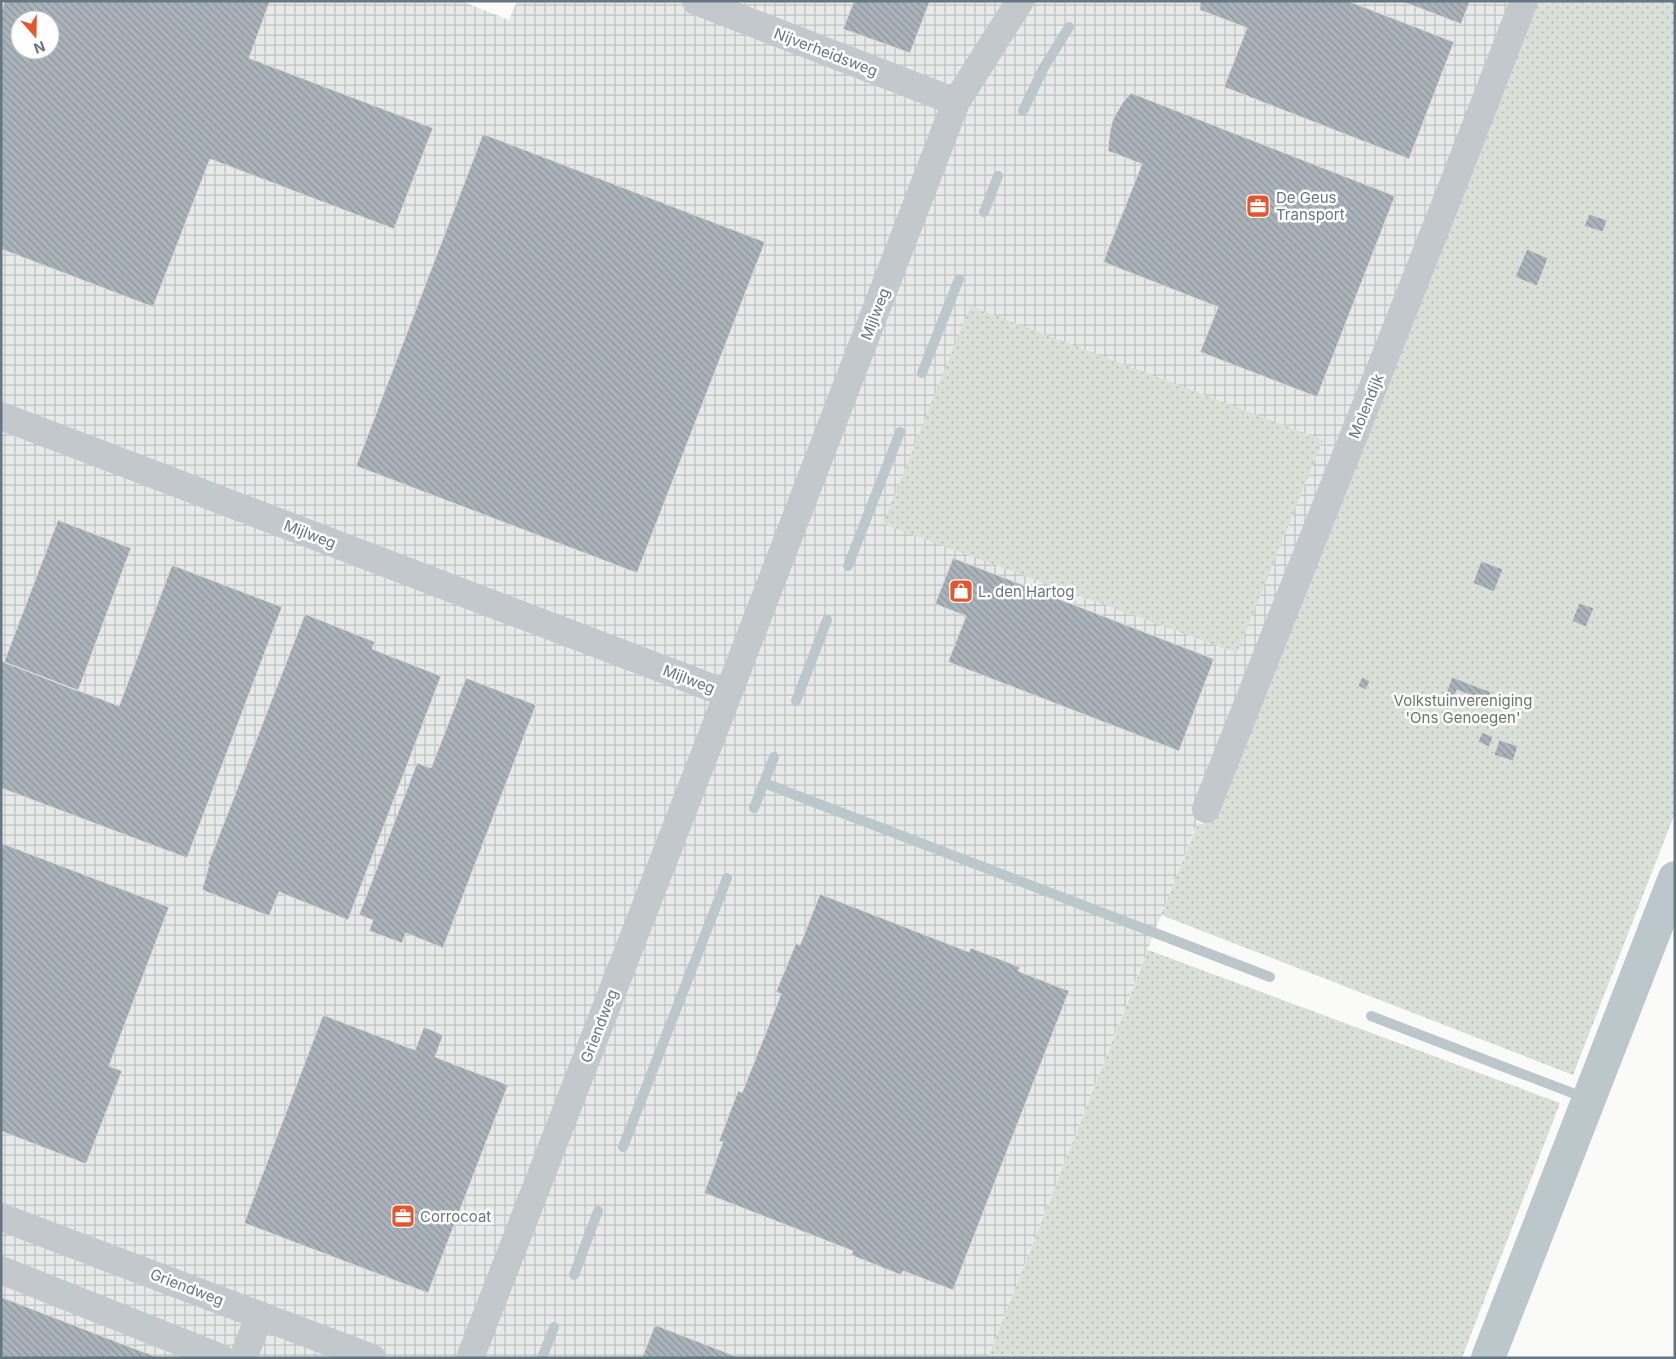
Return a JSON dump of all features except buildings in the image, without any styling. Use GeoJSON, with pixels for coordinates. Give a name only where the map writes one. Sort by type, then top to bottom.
{"type":"FeatureCollection","features":[{"type":"Feature","properties":{"kind":"street","name":"Nijverheidsweg"},"geometry":{"type":"LineString","coordinates":[[696,1],[956,102]]}},
{"type":"Feature","properties":{"kind":"street","name":"Mijlweg"},"geometry":{"type":"LineString","coordinates":[[1,416],[728,694],[956,102],[1020,1]]}},
{"type":"Feature","properties":{"kind":"street","name":"Molendijk"},"geometry":{"type":"LineString","coordinates":[[1206,809],[1524,1]]}},
{"type":"Feature","properties":{"kind":"street","name":"Griendweg"},"geometry":{"type":"LineString","coordinates":[[470,1358],[728,694]]}},
{"type":"Feature","properties":{"kind":"street","name":"Griendweg"},"geometry":{"type":"LineString","coordinates":[[1,1217],[372,1358]]}},
{"type":"Feature","properties":{"kind":"street"},"geometry":{"type":"LineString","coordinates":[[1,1270],[221,1358]]}},
{"type":"Feature","properties":{"kind":"street"},"geometry":{"type":"LineString","coordinates":[[243,1358],[260,1315]]}},
{"type":"Feature","properties":{"kind":"shaded area"},"geometry":{"type":"Polygon","coordinates":[[[1,1],[461,1],[509,20],[517,1],[1519,1],[988,1358],[1,1358],[1,1]]]}},
{"type":"Feature","properties":{"kind":"green space","name":"Volkstuinvereniging 'Ons Genoegen'"},"geometry":{"type":"Polygon","coordinates":[[[1534,1],[1675,1],[1675,813],[1573,1075],[1161,915],[1198,823],[1203,824],[1534,1]]]}},
{"type":"Feature","properties":{"kind":"green space"},"geometry":{"type":"Polygon","coordinates":[[[970,306],[1323,440],[1237,653],[883,524],[970,306]]]}},
{"type":"Feature","properties":{"kind":"green space"},"geometry":{"type":"Polygon","coordinates":[[[1148,950],[1560,1103],[1462,1358],[988,1358],[1148,950]]]}},
{"type":"Feature","properties":{"kind":"waterway"},"geometry":{"type":"LineString","coordinates":[[1023,111],[1043,69],[1069,27]]}},
{"type":"Feature","properties":{"kind":"waterway"},"geometry":{"type":"LineString","coordinates":[[984,212],[998,176]]}},
{"type":"Feature","properties":{"kind":"waterway"},"geometry":{"type":"LineString","coordinates":[[922,373],[959,279]]}},
{"type":"Feature","properties":{"kind":"waterway"},"geometry":{"type":"LineString","coordinates":[[848,566],[900,432]]}},
{"type":"Feature","properties":{"kind":"waterway"},"geometry":{"type":"LineString","coordinates":[[796,701],[827,620]]}},
{"type":"Feature","properties":{"kind":"waterway"},"geometry":{"type":"LineString","coordinates":[[754,808],[774,757]]}},
{"type":"Feature","properties":{"kind":"waterway"},"geometry":{"type":"LineString","coordinates":[[764,783],[1270,977]]}},
{"type":"Feature","properties":{"kind":"waterway"},"geometry":{"type":"LineString","coordinates":[[623,1147],[727,878]]}},
{"type":"Feature","properties":{"kind":"waterway"},"geometry":{"type":"LineString","coordinates":[[1488,1358],[1675,878]]}},
{"type":"Feature","properties":{"kind":"waterway"},"geometry":{"type":"LineString","coordinates":[[1371,1016],[1588,1099]]}},
{"type":"Feature","properties":{"kind":"waterway"},"geometry":{"type":"LineString","coordinates":[[574,1275],[598,1211]]}},
{"type":"Feature","properties":{"kind":"waterway"},"geometry":{"type":"LineString","coordinates":[[542,1358],[554,1327]]}},
{"type":"Feature","properties":{"kind":"place","name":"De Geus Transport"},"geometry":{"type":"Point","coordinates":[1258,206]}},
{"type":"Feature","properties":{"kind":"place","name":"L. den Hartog"},"geometry":{"type":"Point","coordinates":[961,591]}},
{"type":"Feature","properties":{"kind":"place","name":"Corrocoat"},"geometry":{"type":"Point","coordinates":[403,1216]}}]}
